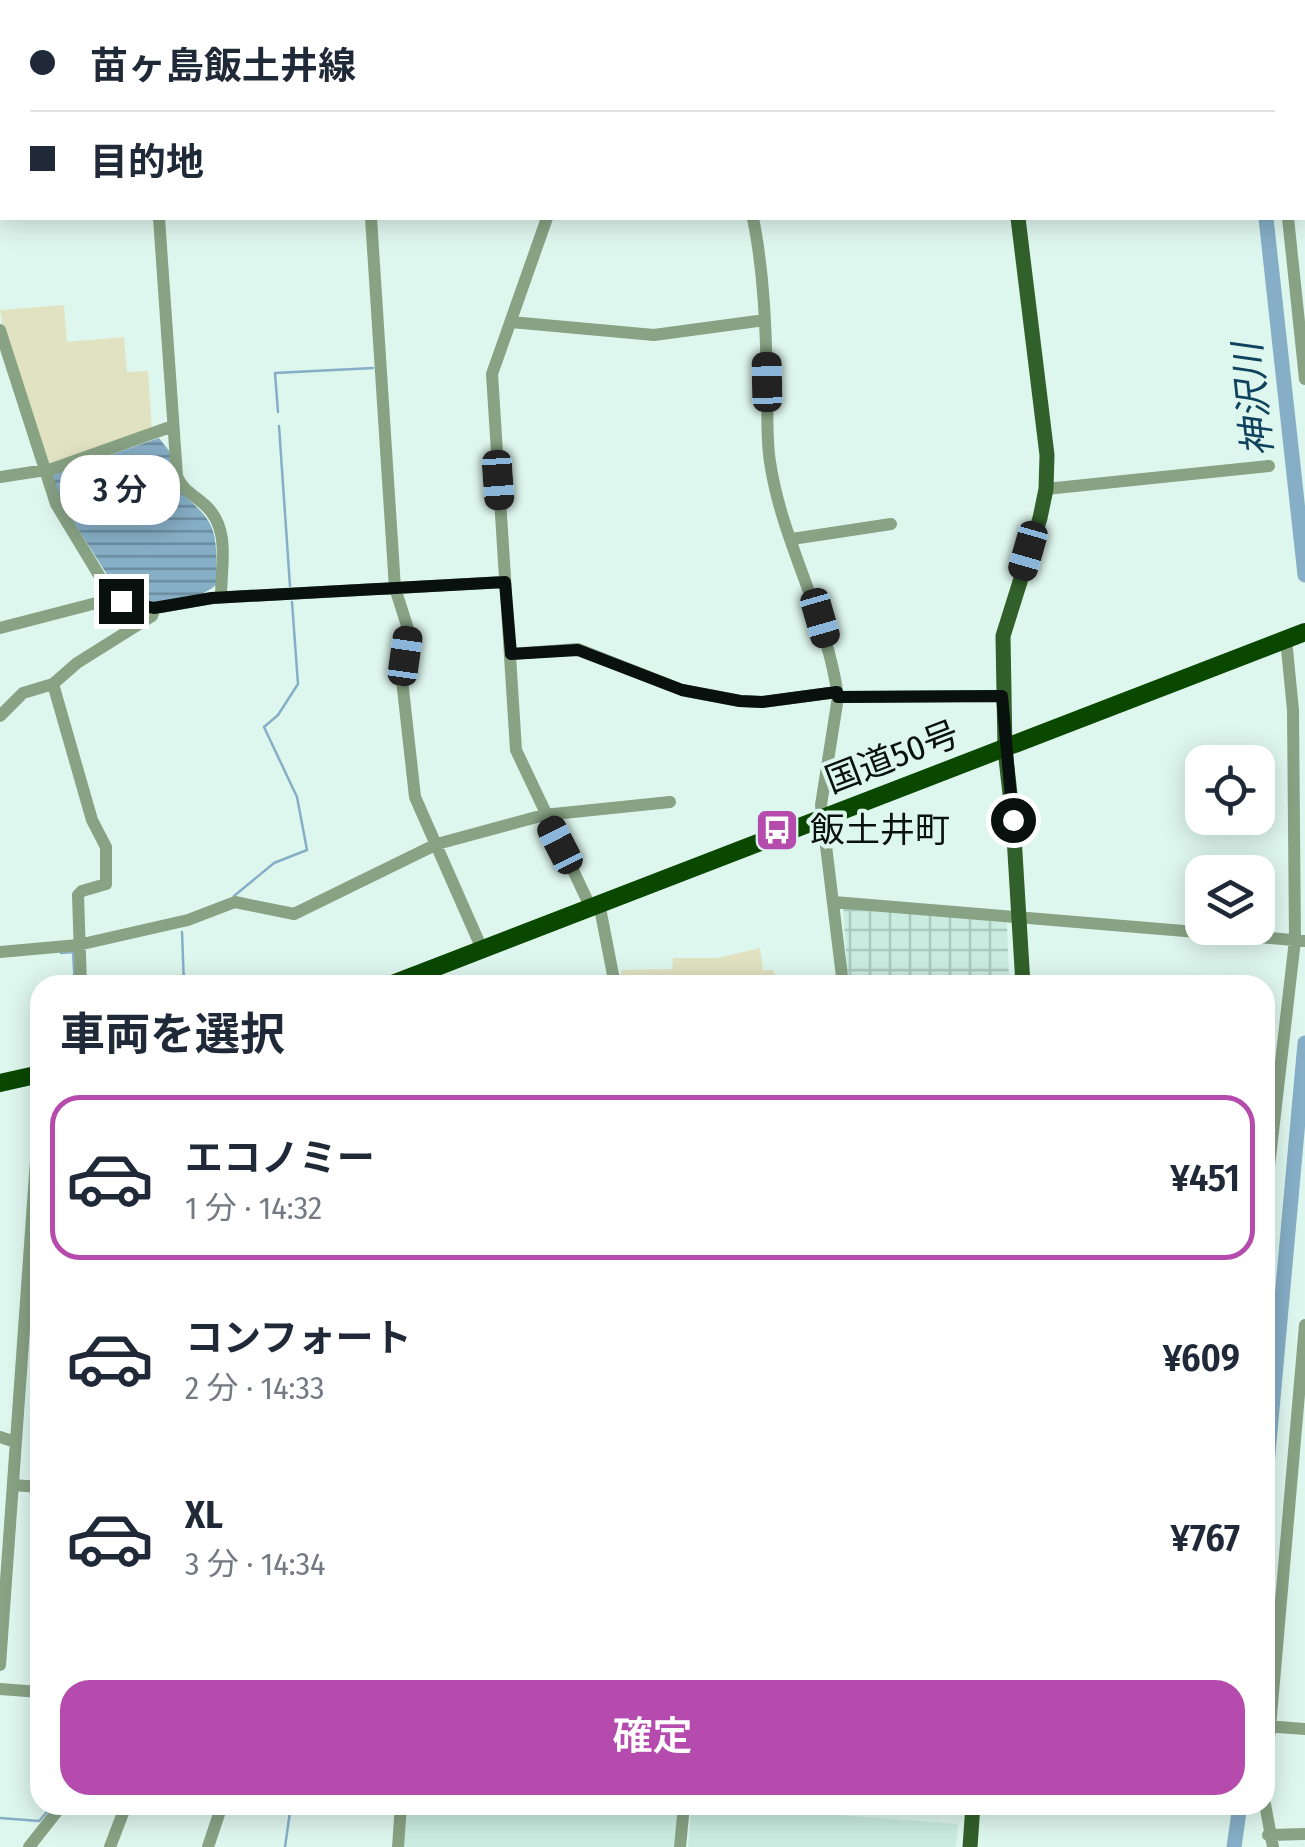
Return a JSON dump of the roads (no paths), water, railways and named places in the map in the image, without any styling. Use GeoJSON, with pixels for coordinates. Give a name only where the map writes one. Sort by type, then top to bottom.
{"type":"FeatureCollection","features":[{"type":"Feature","properties":{"kind":"highway","name":"国道50号"},"geometry":{"type":"LineString","coordinates":[[416,975],[1294,636]]}},
{"type":"Feature","properties":{"kind":"highway"},"geometry":{"type":"LineString","coordinates":[[0,1084],[30,1076]]}},
{"type":"Feature","properties":{"kind":"main road"},"geometry":{"type":"LineString","coordinates":[[1018,220],[1047,455],[1046,489],[1003,636],[1002,696],[1022,975]]}},
{"type":"Feature","properties":{"kind":"main road"},"geometry":{"type":"LineString","coordinates":[[970,1847],[972,1815]]}},
{"type":"Feature","properties":{"kind":"street"},"geometry":{"type":"LineString","coordinates":[[159,220],[180,483],[221,525],[221,597]]}},
{"type":"Feature","properties":{"kind":"street"},"geometry":{"type":"LineString","coordinates":[[371,220],[395,588],[408,632],[402,680],[415,797],[482,949]]}},
{"type":"Feature","properties":{"kind":"street"},"geometry":{"type":"LineString","coordinates":[[546,220],[492,374],[516,750],[544,815],[594,904],[612,975]]}},
{"type":"Feature","properties":{"kind":"street"},"geometry":{"type":"LineString","coordinates":[[753,220],[766,320],[770,463],[783,518],[834,666],[838,695],[821,805],[842,975]]}},
{"type":"Feature","properties":{"kind":"street"},"geometry":{"type":"LineString","coordinates":[[1288,220],[1305,379]]}},
{"type":"Feature","properties":{"kind":"street"},"geometry":{"type":"LineString","coordinates":[[511,322],[654,334],[766,320]]}},
{"type":"Feature","properties":{"kind":"street"},"geometry":{"type":"LineString","coordinates":[[0,330],[63,517],[114,600]]}},
{"type":"Feature","properties":{"kind":"street"},"geometry":{"type":"LineString","coordinates":[[0,477],[45,470],[173,426]]}},
{"type":"Feature","properties":{"kind":"street"},"geometry":{"type":"LineString","coordinates":[[1046,489],[1269,466]]}},
{"type":"Feature","properties":{"kind":"street"},"geometry":{"type":"LineString","coordinates":[[792,539],[891,524]]}},
{"type":"Feature","properties":{"kind":"street"},"geometry":{"type":"LineString","coordinates":[[0,628],[114,600],[154,608],[221,597],[505,582]]}},
{"type":"Feature","properties":{"kind":"street"},"geometry":{"type":"LineString","coordinates":[[0,716],[23,693],[53,684],[78,662],[152,616],[154,608]]}},
{"type":"Feature","properties":{"kind":"street"},"geometry":{"type":"LineString","coordinates":[[1275,1126],[1300,940],[1294,636]]}},
{"type":"Feature","properties":{"kind":"street"},"geometry":{"type":"LineString","coordinates":[[511,654],[578,650],[682,690],[740,701],[838,695],[1002,696]]}},
{"type":"Feature","properties":{"kind":"street"},"geometry":{"type":"LineString","coordinates":[[53,684],[92,820],[107,855],[106,884],[78,895],[80,975]]}},
{"type":"Feature","properties":{"kind":"street"},"geometry":{"type":"LineString","coordinates":[[0,952],[78,945],[188,920],[235,902],[294,914],[437,844],[544,815],[670,802]]}},
{"type":"Feature","properties":{"kind":"street"},"geometry":{"type":"LineString","coordinates":[[834,902],[1300,940]]}},
{"type":"Feature","properties":{"kind":"street"},"geometry":{"type":"LineString","coordinates":[[0,1665],[16,1442],[30,1315]]}},
{"type":"Feature","properties":{"kind":"street"},"geometry":{"type":"LineString","coordinates":[[1275,1650],[1305,1325]]}},
{"type":"Feature","properties":{"kind":"street"},"geometry":{"type":"LineString","coordinates":[[0,1437],[16,1442]]}},
{"type":"Feature","properties":{"kind":"street"},"geometry":{"type":"LineString","coordinates":[[13,1485],[30,1486]]}},
{"type":"Feature","properties":{"kind":"street"},"geometry":{"type":"LineString","coordinates":[[0,1689],[30,1691]]}},
{"type":"Feature","properties":{"kind":"street"},"geometry":{"type":"LineString","coordinates":[[1275,1727],[1305,1730]]}},
{"type":"Feature","properties":{"kind":"street"},"geometry":{"type":"LineString","coordinates":[[29,1847],[54,1815]]}},
{"type":"Feature","properties":{"kind":"street"},"geometry":{"type":"LineString","coordinates":[[110,1847],[122,1815]]}},
{"type":"Feature","properties":{"kind":"street"},"geometry":{"type":"LineString","coordinates":[[208,1847],[219,1815]]}},
{"type":"Feature","properties":{"kind":"street"},"geometry":{"type":"LineString","coordinates":[[398,1847],[400,1815]]}},
{"type":"Feature","properties":{"kind":"street"},"geometry":{"type":"LineString","coordinates":[[680,1847],[683,1815]]}},
{"type":"Feature","properties":{"kind":"street"},"geometry":{"type":"LineString","coordinates":[[1267,1815],[1271,1841],[1305,1834]]}},
{"type":"Feature","properties":{"kind":"water"},"geometry":{"type":"Polygon","coordinates":[[[159,438],[170,452],[173,486],[206,518],[216,549],[217,584],[195,596],[167,603],[139,601],[117,590],[60,501],[52,475],[159,438]]]}},
{"type":"Feature","properties":{"kind":"waterway","name":"神沢川"},"geometry":{"type":"LineString","coordinates":[[1266,220],[1305,575]]}},
{"type":"Feature","properties":{"kind":"waterway"},"geometry":{"type":"LineString","coordinates":[[278,412],[275,373],[373,368]]}},
{"type":"Feature","properties":{"kind":"waterway"},"geometry":{"type":"LineString","coordinates":[[279,426],[290,586]]}},
{"type":"Feature","properties":{"kind":"waterway"},"geometry":{"type":"LineString","coordinates":[[234,896],[274,863],[307,850],[297,797],[264,727],[278,715],[298,684],[292,602]]}},
{"type":"Feature","properties":{"kind":"waterway"},"geometry":{"type":"LineString","coordinates":[[182,932],[184,975]]}},
{"type":"Feature","properties":{"kind":"waterway"},"geometry":{"type":"LineString","coordinates":[[61,953],[73,952],[74,975]]}},
{"type":"Feature","properties":{"kind":"waterway","name":"神沢川"},"geometry":{"type":"LineString","coordinates":[[1275,1376],[1305,1043]]}},
{"type":"Feature","properties":{"kind":"waterway"},"geometry":{"type":"LineString","coordinates":[[0,1818],[39,1821],[44,1815]]}},
{"type":"Feature","properties":{"kind":"waterway"},"geometry":{"type":"LineString","coordinates":[[285,1847],[290,1815]]}},
{"type":"Feature","properties":{"kind":"waterway","name":"神沢川"},"geometry":{"type":"LineString","coordinates":[[1234,1847],[1239,1815]]}},
{"type":"Feature","properties":{"kind":"place","name":"飯土井町"},"geometry":{"type":"Point","coordinates":[777,830]}}]}
